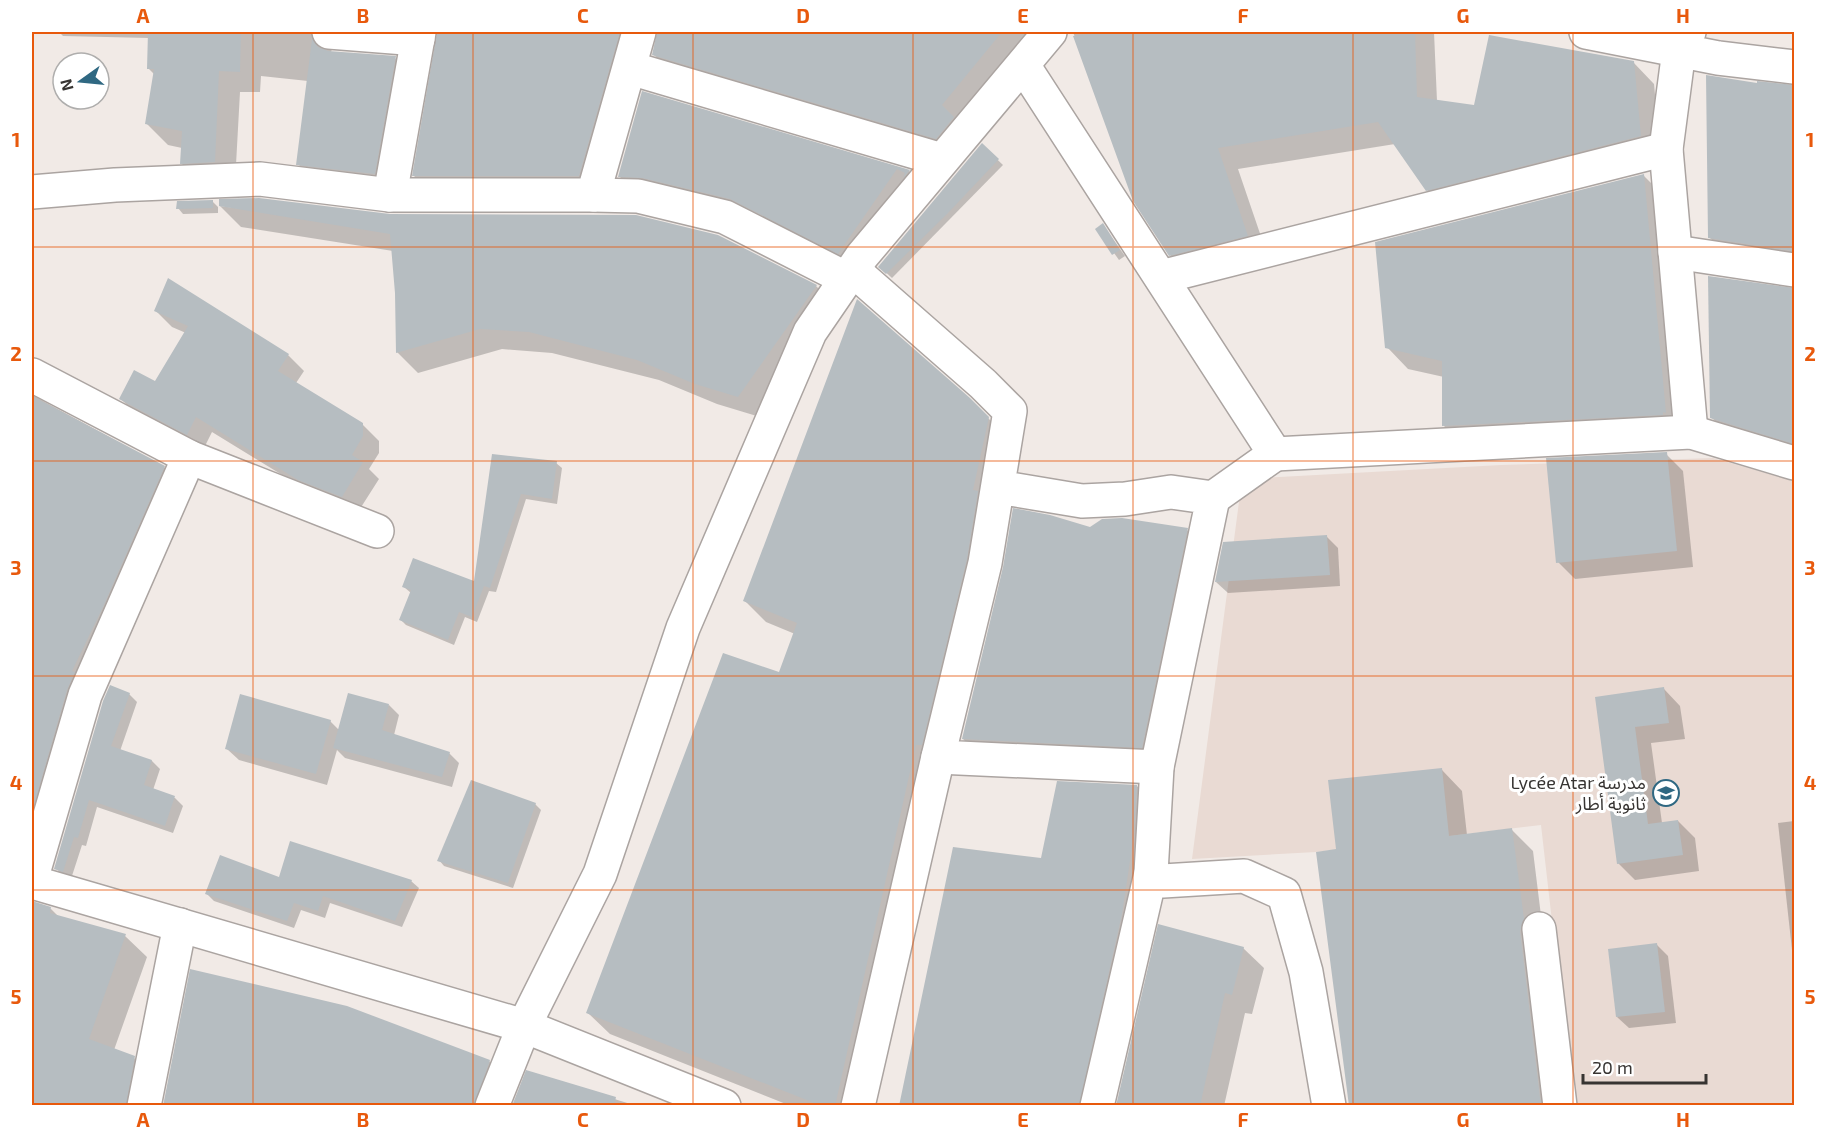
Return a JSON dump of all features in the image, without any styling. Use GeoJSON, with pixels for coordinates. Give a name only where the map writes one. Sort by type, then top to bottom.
{"type":"FeatureCollection","features":[{"type":"Feature","properties":{"kind":"street"},"geometry":{"type":"LineString","coordinates":[[329,32],[418,35],[390,195]]}},
{"type":"Feature","properties":{"kind":"street"},"geometry":{"type":"LineString","coordinates":[[593,195],[639,32]]}},
{"type":"Feature","properties":{"kind":"street"},"geometry":{"type":"LineString","coordinates":[[492,1106],[524,1026],[600,874],[682,628],[810,332],[862,256],[1050,32]]}},
{"type":"Feature","properties":{"kind":"street"},"geometry":{"type":"LineString","coordinates":[[1586,32],[1684,41],[1718,58],[1794,67]]}},
{"type":"Feature","properties":{"kind":"street"},"geometry":{"type":"LineString","coordinates":[[1684,41],[1666,148],[1691,432]]}},
{"type":"Feature","properties":{"kind":"street"},"geometry":{"type":"LineString","coordinates":[[1023,65],[1275,454]]}},
{"type":"Feature","properties":{"kind":"street"},"geometry":{"type":"LineString","coordinates":[[630,68],[942,160]]}},
{"type":"Feature","properties":{"kind":"street"},"geometry":{"type":"LineString","coordinates":[[1161,278],[1666,148]]}},
{"type":"Feature","properties":{"kind":"street"},"geometry":{"type":"LineString","coordinates":[[32,192],[115,185],[260,179],[390,195],[638,196],[725,217],[850,274],[983,384],[1010,411],[985,563],[858,1106]]}},
{"type":"Feature","properties":{"kind":"street"},"geometry":{"type":"LineString","coordinates":[[1675,252],[1794,270]]}},
{"type":"Feature","properties":{"kind":"street"},"geometry":{"type":"LineString","coordinates":[[32,375],[189,458],[377,531]]}},
{"type":"Feature","properties":{"kind":"street"},"geometry":{"type":"LineString","coordinates":[[1097,1106],[1151,873],[1157,767],[1213,498],[1275,454],[1691,432],[1794,463]]}},
{"type":"Feature","properties":{"kind":"street"},"geometry":{"type":"LineString","coordinates":[[32,877],[85,695],[189,458]]}},
{"type":"Feature","properties":{"kind":"street"},"geometry":{"type":"LineString","coordinates":[[998,487],[1082,501],[1125,499],[1171,492],[1213,498]]}},
{"type":"Feature","properties":{"kind":"street"},"geometry":{"type":"LineString","coordinates":[[938,757],[1157,767]]}},
{"type":"Feature","properties":{"kind":"street"},"geometry":{"type":"LineString","coordinates":[[1151,873],[1163,881],[1244,876],[1284,894],[1306,972],[1329,1106]]}},
{"type":"Feature","properties":{"kind":"street"},"geometry":{"type":"LineString","coordinates":[[32,882],[524,1026],[724,1106]]}},
{"type":"Feature","properties":{"kind":"street"},"geometry":{"type":"LineString","coordinates":[[144,1106],[180,925]]}},
{"type":"Feature","properties":{"kind":"street"},"geometry":{"type":"LineString","coordinates":[[1539,929],[1560,1106]]}},
{"type":"Feature","properties":{"kind":"shaded area"},"geometry":{"type":"Polygon","coordinates":[[[1713,458],[1794,481],[1794,1105],[1573,1105],[1541,825],[1316,852],[1192,859],[1242,479],[1501,465],[1713,458]]]}},
{"type":"Feature","properties":{"kind":"building"},"geometry":{"type":"Polygon","coordinates":[[[148,32],[241,32],[240,72],[219,71],[215,162],[180,164],[182,131],[145,124],[154,69],[147,69],[148,32]]]}},
{"type":"Feature","properties":{"kind":"building"},"geometry":{"type":"Polygon","coordinates":[[[437,32],[620,32],[579,176],[412,176],[437,32]]]}},
{"type":"Feature","properties":{"kind":"building"},"geometry":{"type":"Polygon","coordinates":[[[657,32],[1002,32],[942,105],[954,117],[936,139],[652,55],[657,32]]]}},
{"type":"Feature","properties":{"kind":"building"},"geometry":{"type":"Polygon","coordinates":[[[1111,32],[1415,32],[1417,97],[1474,105],[1489,35],[1634,61],[1641,136],[1426,191],[1378,122],[1218,148],[1248,236],[1169,256],[1133,201],[1073,36],[1111,32]]]}},
{"type":"Feature","properties":{"kind":"building"},"geometry":{"type":"Polygon","coordinates":[[[312,39],[318,47],[328,51],[396,56],[375,174],[296,165],[312,39]]]}},
{"type":"Feature","properties":{"kind":"building"},"geometry":{"type":"Polygon","coordinates":[[[1706,75],[1757,83],[1757,81],[1794,85],[1794,251],[1708,238],[1706,75]]]}},
{"type":"Feature","properties":{"kind":"building"},"geometry":{"type":"Polygon","coordinates":[[[642,91],[910,170],[903,178],[905,173],[897,169],[838,254],[730,199],[642,178],[618,177],[642,91]]]}},
{"type":"Feature","properties":{"kind":"building"},"geometry":{"type":"Polygon","coordinates":[[[982,143],[999,159],[886,274],[878,267],[982,143]]]}},
{"type":"Feature","properties":{"kind":"building"},"geometry":{"type":"Polygon","coordinates":[[[1644,174],[1666,413],[1663,412],[1663,415],[1442,426],[1442,361],[1385,348],[1375,242],[1644,174]]]}},
{"type":"Feature","properties":{"kind":"building"},"geometry":{"type":"Polygon","coordinates":[[[259,198],[390,214],[636,215],[718,235],[817,285],[738,397],[695,384],[637,360],[529,332],[480,329],[396,353],[395,293],[390,234],[219,206],[219,199],[259,198]]]}},
{"type":"Feature","properties":{"kind":"building"},"geometry":{"type":"Polygon","coordinates":[[[213,200],[213,208],[176,209],[177,201],[213,200]]]}},
{"type":"Feature","properties":{"kind":"building"},"geometry":{"type":"Polygon","coordinates":[[[1103,223],[1120,250],[1112,255],[1095,229],[1103,223]]]}},
{"type":"Feature","properties":{"kind":"building"},"geometry":{"type":"Polygon","coordinates":[[[1708,276],[1794,288],[1794,444],[1710,418],[1708,276]]]}},
{"type":"Feature","properties":{"kind":"building"},"geometry":{"type":"Polygon","coordinates":[[[168,278],[289,354],[278,371],[363,423],[363,436],[352,455],[363,462],[342,497],[298,480],[196,417],[187,435],[119,399],[134,370],[155,381],[188,326],[154,311],[168,278]]]}},
{"type":"Feature","properties":{"kind":"building"},"geometry":{"type":"Polygon","coordinates":[[[857,299],[989,417],[973,490],[978,491],[967,559],[922,745],[916,745],[835,1106],[822,1106],[586,1013],[723,653],[779,672],[797,623],[743,601],[857,299]]]}},
{"type":"Feature","properties":{"kind":"building"},"geometry":{"type":"Polygon","coordinates":[[[32,396],[165,466],[72,671],[75,672],[67,690],[32,812],[32,396]]]}},
{"type":"Feature","properties":{"kind":"building"},"geometry":{"type":"Polygon","coordinates":[[[1667,452],[1677,551],[1556,563],[1546,458],[1667,452]]]}},
{"type":"Feature","properties":{"kind":"building"},"geometry":{"type":"Polygon","coordinates":[[[492,454],[557,461],[552,499],[521,494],[490,588],[484,586],[472,617],[459,612],[448,640],[399,620],[411,590],[402,587],[413,558],[474,581],[492,454]]]}},
{"type":"Feature","properties":{"kind":"building"},"geometry":{"type":"Polygon","coordinates":[[[1013,508],[1050,515],[1090,527],[1102,519],[1122,518],[1188,528],[1142,748],[962,739],[1003,567],[1013,508]]]}},
{"type":"Feature","properties":{"kind":"building"},"geometry":{"type":"Polygon","coordinates":[[[1327,535],[1330,575],[1215,582],[1223,542],[1327,535]]]}},
{"type":"Feature","properties":{"kind":"building"},"geometry":{"type":"Polygon","coordinates":[[[110,685],[130,693],[111,746],[152,760],[144,785],[175,796],[165,826],[89,800],[78,838],[74,837],[63,872],[54,869],[103,701],[110,685]]]}},
{"type":"Feature","properties":{"kind":"building"},"geometry":{"type":"Polygon","coordinates":[[[1664,687],[1669,723],[1635,727],[1648,824],[1678,820],[1683,855],[1617,864],[1595,697],[1664,687]]]}},
{"type":"Feature","properties":{"kind":"building"},"geometry":{"type":"Polygon","coordinates":[[[348,693],[389,704],[382,730],[450,752],[442,777],[333,748],[348,693]]]}},
{"type":"Feature","properties":{"kind":"building"},"geometry":{"type":"Polygon","coordinates":[[[240,694],[331,720],[316,774],[225,749],[240,694]]]}},
{"type":"Feature","properties":{"kind":"building"},"geometry":{"type":"Polygon","coordinates":[[[1442,768],[1449,836],[1512,828],[1524,919],[1520,931],[1541,1106],[1349,1106],[1316,852],[1336,849],[1328,780],[1442,768]]]}},
{"type":"Feature","properties":{"kind":"building"},"geometry":{"type":"Polygon","coordinates":[[[471,780],[536,803],[508,883],[437,861],[471,780]]]}},
{"type":"Feature","properties":{"kind":"building"},"geometry":{"type":"Polygon","coordinates":[[[1057,781],[1137,785],[1134,834],[1122,914],[1079,1106],[899,1106],[953,847],[1041,858],[1057,781]]]}},
{"type":"Feature","properties":{"kind":"building"},"geometry":{"type":"Polygon","coordinates":[[[290,841],[412,880],[395,921],[323,896],[318,911],[294,903],[287,921],[205,894],[220,855],[279,877],[290,841]]]}},
{"type":"Feature","properties":{"kind":"building"},"geometry":{"type":"Polygon","coordinates":[[[32,901],[51,907],[50,913],[126,934],[89,1039],[135,1056],[126,1106],[32,1106],[32,901]]]}},
{"type":"Feature","properties":{"kind":"building"},"geometry":{"type":"Polygon","coordinates":[[[1158,924],[1244,947],[1232,995],[1225,993],[1200,1106],[1116,1106],[1158,924]]]}},
{"type":"Feature","properties":{"kind":"building"},"geometry":{"type":"Polygon","coordinates":[[[1657,943],[1665,1012],[1616,1017],[1608,949],[1657,943]]]}},
{"type":"Feature","properties":{"kind":"building"},"geometry":{"type":"Polygon","coordinates":[[[190,969],[347,1006],[490,1060],[474,1106],[163,1106],[190,969]]]}},
{"type":"Feature","properties":{"kind":"building"},"geometry":{"type":"Polygon","coordinates":[[[526,1070],[616,1097],[614,1106],[512,1106],[526,1070]]]}},
{"type":"Feature","properties":{"kind":"place","name":"Lycée Atar مدرسة ثانوية أطار"},"geometry":{"type":"Point","coordinates":[1666,793]}}]}
